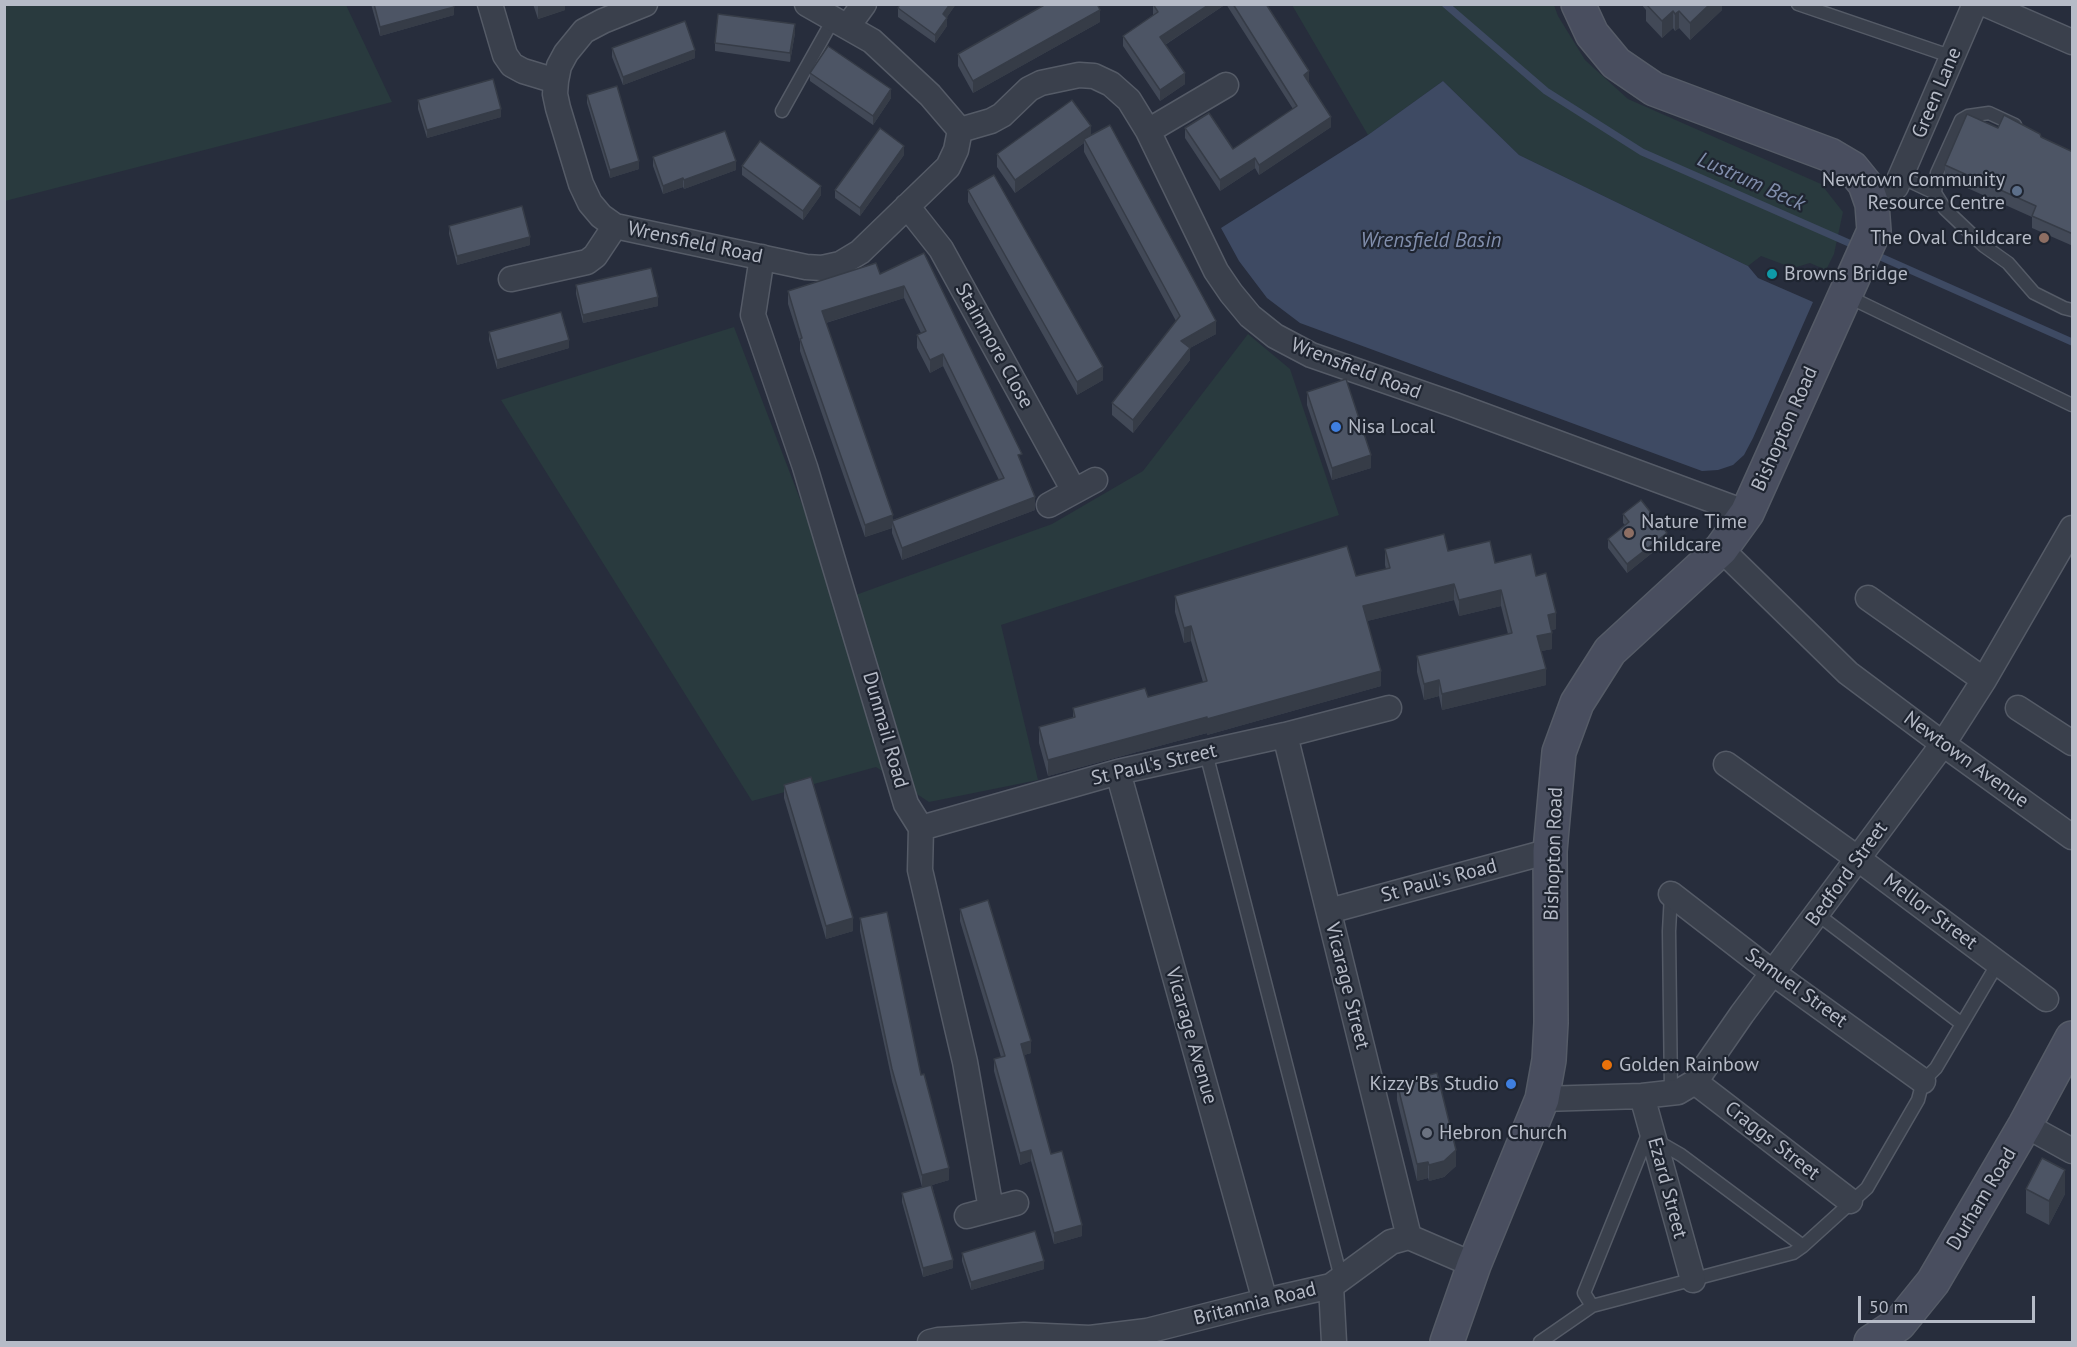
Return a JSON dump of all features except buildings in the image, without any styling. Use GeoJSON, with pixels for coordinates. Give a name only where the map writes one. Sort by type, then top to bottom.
{"type":"FeatureCollection","features":[{"type":"Feature","properties":{"kind":"street"},"geometry":{"type":"LineString","coordinates":[[490,4],[505,55],[512,65],[523,71],[556,81]]}},
{"type":"Feature","properties":{"kind":"street","name":"Wrensfield Road"},"geometry":{"type":"LineString","coordinates":[[645,4],[584,31],[566,53],[559,66],[556,81],[555,94],[558,108],[581,184],[601,216],[615,226],[633,232],[806,267],[822,268],[840,264],[860,252],[948,167],[956,150],[960,130],[991,121],[1002,115],[1029,89],[1041,83],[1078,75],[1094,76],[1111,84],[1129,100],[1148,131],[1216,271],[1250,316],[1275,336],[1311,355],[1455,405],[1747,513]]}},
{"type":"Feature","properties":{"kind":"street"},"geometry":{"type":"LineString","coordinates":[[807,4],[872,41],[930,95],[960,130]]}},
{"type":"Feature","properties":{"kind":"street"},"geometry":{"type":"LineString","coordinates":[[841,22],[864,4]]}},
{"type":"Feature","properties":{"kind":"street"},"geometry":{"type":"LineString","coordinates":[[1578,4],[1592,34],[1616,63],[1654,89],[1830,155],[1852,168],[1865,184],[1873,217]]}},
{"type":"Feature","properties":{"kind":"street","name":"Green Lane"},"geometry":{"type":"LineString","coordinates":[[1873,217],[1901,177],[1975,4]]}},
{"type":"Feature","properties":{"kind":"street"},"geometry":{"type":"LineString","coordinates":[[1985,4],[2073,42]]}},
{"type":"Feature","properties":{"kind":"street"},"geometry":{"type":"LineString","coordinates":[[1148,131],[1226,85]]}},
{"type":"Feature","properties":{"kind":"street","name":"Stainmore Close"},"geometry":{"type":"LineString","coordinates":[[907,206],[941,249],[1085,485],[1049,505]]}},
{"type":"Feature","properties":{"kind":"street","name":"Bishopton Road"},"geometry":{"type":"LineString","coordinates":[[1447,1342],[1474,1265],[1542,1099],[1549,1060],[1551,1023],[1550,850],[1559,752],[1577,703],[1610,651],[1721,549],[1747,513],[1852,282],[1873,217]]}},
{"type":"Feature","properties":{"kind":"street"},"geometry":{"type":"LineString","coordinates":[[511,279],[587,262],[596,256],[615,226]]}},
{"type":"Feature","properties":{"kind":"street","name":"Dunmail Road"},"geometry":{"type":"LineString","coordinates":[[762,257],[753,307],[755,321],[805,467],[906,804],[921,828]]}},
{"type":"Feature","properties":{"kind":"street","name":"Bedford Street"},"geometry":{"type":"LineString","coordinates":[[1695,1082],[1742,1014],[1943,744],[1984,680],[2073,528]]}},
{"type":"Feature","properties":{"kind":"street","name":"Newtown Avenue"},"geometry":{"type":"LineString","coordinates":[[1721,549],[1854,677],[1943,744],[2072,835]]}},
{"type":"Feature","properties":{"kind":"street"},"geometry":{"type":"LineString","coordinates":[[1868,598],[1984,680]]}},
{"type":"Feature","properties":{"kind":"street","name":"St Paul's Street"},"geometry":{"type":"LineString","coordinates":[[921,828],[1118,772],[1285,735],[1389,708]]}},
{"type":"Feature","properties":{"kind":"street"},"geometry":{"type":"LineString","coordinates":[[2018,708],[2073,743]]}},
{"type":"Feature","properties":{"kind":"street","name":"Vicarage Street"},"geometry":{"type":"LineString","coordinates":[[1285,735],[1409,1237]]}},
{"type":"Feature","properties":{"kind":"street","name":"Mellor Street"},"geometry":{"type":"LineString","coordinates":[[1726,764],[2046,999]]}},
{"type":"Feature","properties":{"kind":"street","name":"Vicarage Avenue"},"geometry":{"type":"LineString","coordinates":[[1118,772],[1265,1300]]}},
{"type":"Feature","properties":{"kind":"street"},"geometry":{"type":"LineString","coordinates":[[921,828],[920,870],[965,1062],[991,1209]]}},
{"type":"Feature","properties":{"kind":"street","name":"St Paul's Road"},"geometry":{"type":"LineString","coordinates":[[1329,911],[1550,850]]}},
{"type":"Feature","properties":{"kind":"street","name":"Samuel Street"},"geometry":{"type":"LineString","coordinates":[[1671,894],[1773,973],[1923,1081]]}},
{"type":"Feature","properties":{"kind":"street","name":"Durham Road"},"geometry":{"type":"LineString","coordinates":[[1871,1342],[1899,1324],[1933,1282],[2073,1038]]}},
{"type":"Feature","properties":{"kind":"street"},"geometry":{"type":"LineString","coordinates":[[1542,1099],[1671,1093],[1678,1092],[1695,1082]]}},
{"type":"Feature","properties":{"kind":"street","name":"Craggs Street"},"geometry":{"type":"LineString","coordinates":[[1695,1082],[1850,1201]]}},
{"type":"Feature","properties":{"kind":"street","name":"Ezard Street"},"geometry":{"type":"LineString","coordinates":[[1642,1096],[1693,1280]]}},
{"type":"Feature","properties":{"kind":"street"},"geometry":{"type":"LineString","coordinates":[[2025,1125],[2073,1151]]}},
{"type":"Feature","properties":{"kind":"street"},"geometry":{"type":"LineString","coordinates":[[967,1216],[1016,1203]]}},
{"type":"Feature","properties":{"kind":"street"},"geometry":{"type":"LineString","coordinates":[[1409,1237],[1474,1265]]}},
{"type":"Feature","properties":{"kind":"street","name":"Britannia Road"},"geometry":{"type":"LineString","coordinates":[[930,1342],[1024,1335],[1090,1338],[1136,1333],[1336,1282],[1391,1242],[1409,1237]]}},
{"type":"Feature","properties":{"kind":"street","name":"Britannia Road"},"geometry":{"type":"LineString","coordinates":[[1334,1342],[1336,1282]]}},
{"type":"Feature","properties":{"kind":"lane"},"geometry":{"type":"LineString","coordinates":[[1798,4],[1953,57]]}},
{"type":"Feature","properties":{"kind":"lane"},"geometry":{"type":"LineString","coordinates":[[782,111],[841,22]]}},
{"type":"Feature","properties":{"kind":"lane"},"geometry":{"type":"LineString","coordinates":[[1935,193],[1937,173],[1961,120],[1968,116],[1989,113],[2025,130]]}},
{"type":"Feature","properties":{"kind":"lane"},"geometry":{"type":"LineString","coordinates":[[1901,177],[1935,193],[1945,209],[1984,246],[2008,263],[2034,293],[2073,310]]}},
{"type":"Feature","properties":{"kind":"lane"},"geometry":{"type":"LineString","coordinates":[[1852,282],[2073,405]]}},
{"type":"Feature","properties":{"kind":"lane"},"geometry":{"type":"LineString","coordinates":[[1206,753],[1336,1282]]}},
{"type":"Feature","properties":{"kind":"lane"},"geometry":{"type":"LineString","coordinates":[[1671,894],[1668,931],[1671,1093]]}},
{"type":"Feature","properties":{"kind":"lane"},"geometry":{"type":"LineString","coordinates":[[1817,914],[1962,1024]]}},
{"type":"Feature","properties":{"kind":"lane"},"geometry":{"type":"LineString","coordinates":[[1540,1342],[1592,1306],[1793,1253],[1803,1245],[1866,1188],[1918,1100],[1923,1081],[1936,1068],[1998,963]]}},
{"type":"Feature","properties":{"kind":"lane"},"geometry":{"type":"LineString","coordinates":[[1592,1306],[1584,1293],[1636,1161],[1652,1133],[1803,1245]]}},
{"type":"Feature","properties":{"kind":"shaded area"},"geometry":{"type":"Polygon","coordinates":[[[5,4],[346,5],[392,102],[5,201],[5,4]]]}},
{"type":"Feature","properties":{"kind":"shaded area"},"geometry":{"type":"Polygon","coordinates":[[[1292,5],[1554,5],[1558,16],[1585,60],[1628,99],[1821,184],[1843,212],[1834,254],[1826,270],[1810,263],[1793,268],[1761,256],[1748,266],[1519,155],[1443,81],[1368,135],[1292,5]]]}},
{"type":"Feature","properties":{"kind":"shaded area"},"geometry":{"type":"Polygon","coordinates":[[[734,327],[839,601],[1052,524],[1143,471],[1248,334],[1290,369],[1339,515],[1001,625],[1038,780],[929,802],[876,767],[752,801],[501,400],[734,327]]]}},
{"type":"Feature","properties":{"kind":"water","name":"Wrensfield Basin"},"geometry":{"type":"Polygon","coordinates":[[[1443,81],[1519,155],[1748,266],[1758,278],[1813,302],[1753,438],[1744,455],[1733,465],[1718,470],[1702,471],[1300,323],[1267,298],[1239,261],[1221,228],[1368,135],[1443,81]]]}},
{"type":"Feature","properties":{"kind":"waterway","name":"Lustrum Beck"},"geometry":{"type":"LineString","coordinates":[[1445,4],[1546,91],[1642,152],[1858,247]]}},
{"type":"Feature","properties":{"kind":"waterway","name":"Lustrum Beck"},"geometry":{"type":"LineString","coordinates":[[1874,254],[2072,342]]}},
{"type":"Feature","properties":{"kind":"place","name":"Newtown Community Resource Centre"},"geometry":{"type":"Point","coordinates":[2017,191]}},
{"type":"Feature","properties":{"kind":"place","name":"The Oval Childcare"},"geometry":{"type":"Point","coordinates":[2044,238]}},
{"type":"Feature","properties":{"kind":"place","name":"Browns Bridge"},"geometry":{"type":"Point","coordinates":[1772,274]}},
{"type":"Feature","properties":{"kind":"place","name":"Nisa Local"},"geometry":{"type":"Point","coordinates":[1336,427]}},
{"type":"Feature","properties":{"kind":"place","name":"Nature Time Childcare"},"geometry":{"type":"Point","coordinates":[1629,533]}},
{"type":"Feature","properties":{"kind":"place","name":"Golden Rainbow"},"geometry":{"type":"Point","coordinates":[1607,1065]}},
{"type":"Feature","properties":{"kind":"place","name":"Kizzy'Bs Studio"},"geometry":{"type":"Point","coordinates":[1511,1084]}},
{"type":"Feature","properties":{"kind":"place","name":"Hebron Church"},"geometry":{"type":"Point","coordinates":[1427,1133]}}]}
